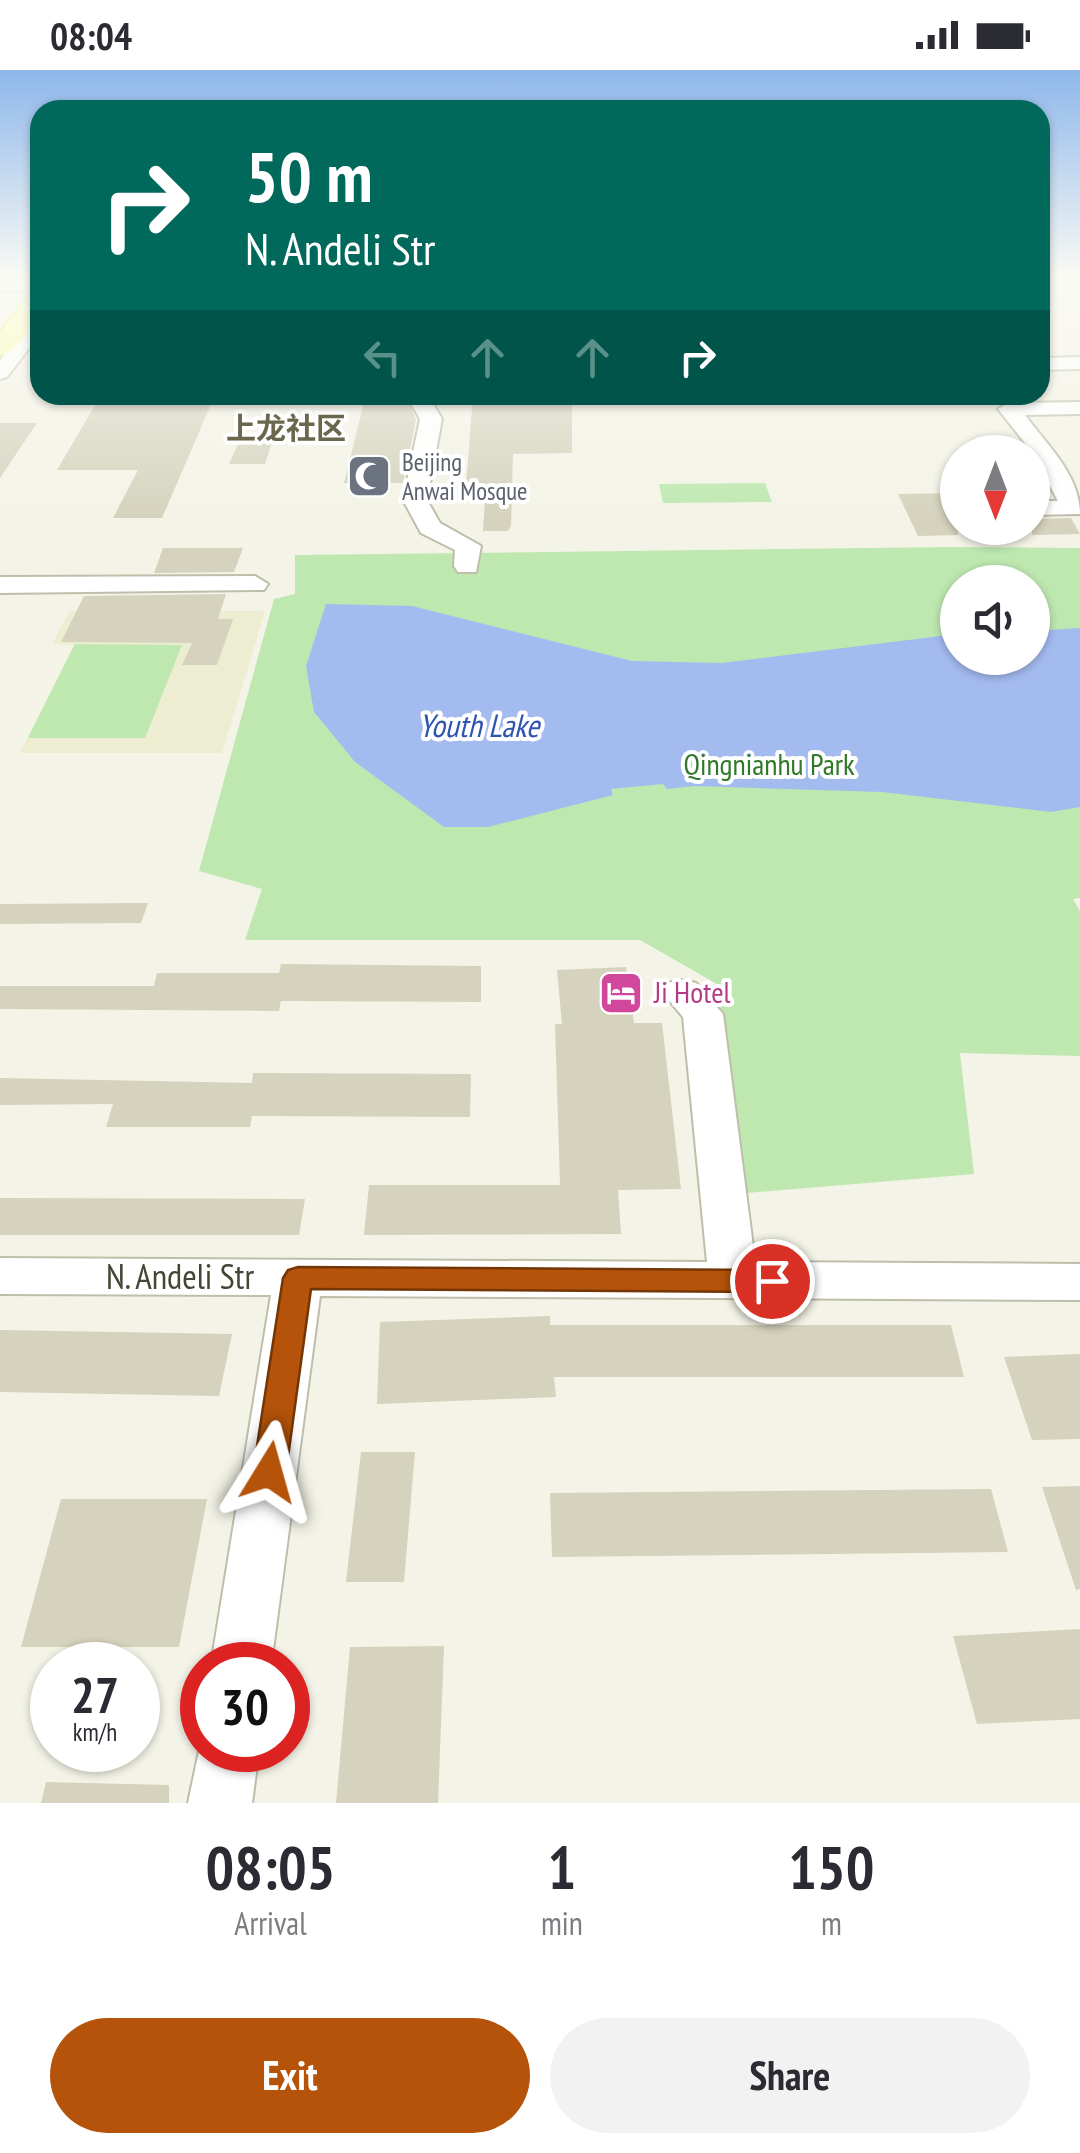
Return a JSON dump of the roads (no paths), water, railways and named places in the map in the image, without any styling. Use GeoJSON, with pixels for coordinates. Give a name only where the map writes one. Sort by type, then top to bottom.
{"type":"FeatureCollection","features":[{"type":"Feature","properties":{"kind":"street"},"geometry":{"type":"LineString","coordinates":[[1050,364],[1080,363]]}},
{"type":"Feature","properties":{"kind":"street"},"geometry":{"type":"LineString","coordinates":[[1050,385],[1080,384]]}},
{"type":"Feature","properties":{"kind":"street"},"geometry":{"type":"LineString","coordinates":[[423,405],[431,418],[415,500],[430,528],[468,546],[467,566]]}},
{"type":"Feature","properties":{"kind":"street"},"geometry":{"type":"LineString","coordinates":[[1028,435],[1009,408],[1080,408]]}},
{"type":"Feature","properties":{"kind":"street"},"geometry":{"type":"LineString","coordinates":[[1050,465],[1073,508],[1050,508]]}},
{"type":"Feature","properties":{"kind":"street"},"geometry":{"type":"LineString","coordinates":[[0,584],[255,584]]}},
{"type":"Feature","properties":{"kind":"street"},"geometry":{"type":"LineString","coordinates":[[682,992],[704,1014],[733,1280]]}},
{"type":"Feature","properties":{"kind":"street","name":"N. Andeli Str"},"geometry":{"type":"LineString","coordinates":[[0,1276],[1080,1282]]}},
{"type":"Feature","properties":{"kind":"street"},"geometry":{"type":"LineString","coordinates":[[243,1642],[298,1278]]}},
{"type":"Feature","properties":{"kind":"street"},"geometry":{"type":"LineString","coordinates":[[220,1803],[225,1772]]}},
{"type":"Feature","properties":{"kind":"water","name":"Youth Lake"},"geometry":{"type":"Polygon","coordinates":[[[326,604],[412,606],[632,661],[722,663],[940,636],[940,675],[1050,675],[1050,630],[1080,628],[1080,807],[1051,812],[882,792],[695,786],[667,789],[663,784],[611,789],[613,795],[488,827],[444,827],[355,762],[314,712],[306,666],[326,604]]]}},
{"type":"Feature","properties":{"kind":"place","name":"Beijing Anwai Mosque"},"geometry":{"type":"Point","coordinates":[369,476]}},
{"type":"Feature","properties":{"kind":"place","name":"Ji Hotel"},"geometry":{"type":"Point","coordinates":[621,993]}},
{"type":"Feature","properties":{"kind":"district","name":"上龙社区"},"geometry":{"type":"Point","coordinates":[286,429]}},
{"type":"Feature","properties":{"kind":"park label","name":"Qingnianhu Park"},"geometry":{"type":"Point","coordinates":[769,765]}}]}
